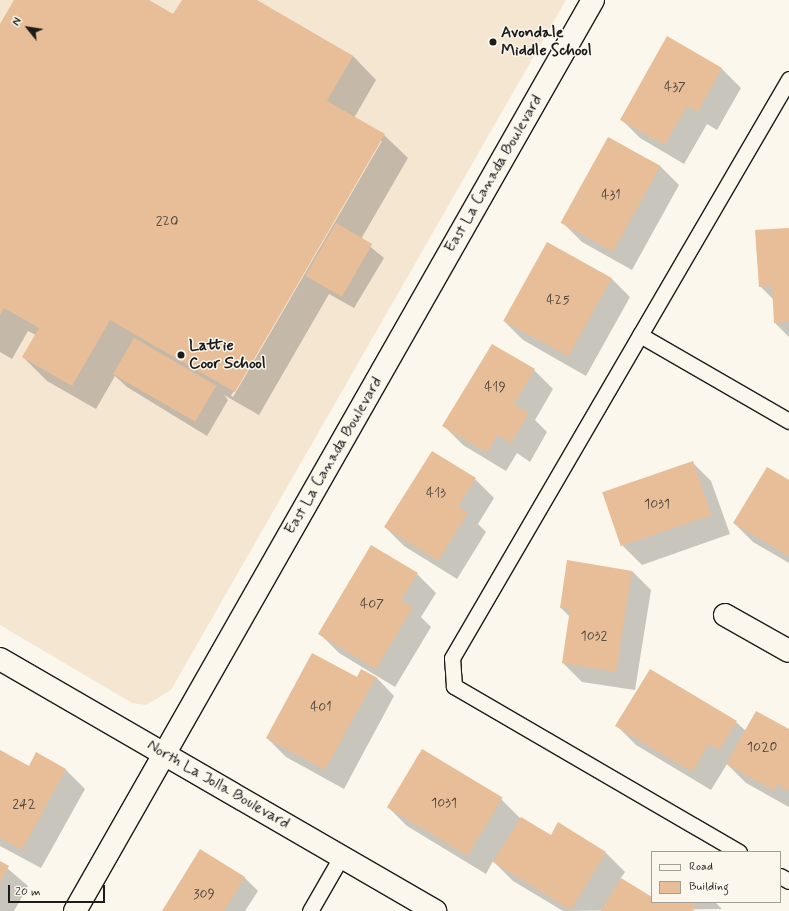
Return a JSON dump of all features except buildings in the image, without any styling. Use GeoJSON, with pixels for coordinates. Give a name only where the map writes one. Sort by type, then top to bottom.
{"type":"FeatureCollection","features":[{"type":"Feature","properties":{"kind":"street","name":"East La Canada Boulevard"},"geometry":{"type":"LineString","coordinates":[[75,911],[593,0]]}},
{"type":"Feature","properties":{"kind":"street"},"geometry":{"type":"LineString","coordinates":[[725,615],[789,651]]}},
{"type":"Feature","properties":{"kind":"street","name":"North La Jolla Boulevard"},"geometry":{"type":"LineString","coordinates":[[0,659],[435,911]]}},
{"type":"Feature","properties":{"kind":"lane"},"geometry":{"type":"LineString","coordinates":[[737,851],[454,686],[452,658],[789,79]]}},
{"type":"Feature","properties":{"kind":"lane"},"geometry":{"type":"LineString","coordinates":[[640,335],[789,421]]}},
{"type":"Feature","properties":{"kind":"lane"},"geometry":{"type":"LineString","coordinates":[[310,911],[341,857]]}},
{"type":"Feature","properties":{"kind":"shaded area","name":"Lattie Coor School"},"geometry":{"type":"Polygon","coordinates":[[[0,0],[566,0],[171,690],[146,705],[132,703],[0,625],[0,0]]]}},
{"type":"Feature","properties":{"kind":"place","name":"Avondale Middle School"},"geometry":{"type":"Point","coordinates":[493,42]}},
{"type":"Feature","properties":{"kind":"place","name":"Lattie Coor School"},"geometry":{"type":"Point","coordinates":[181,355]}}]}
